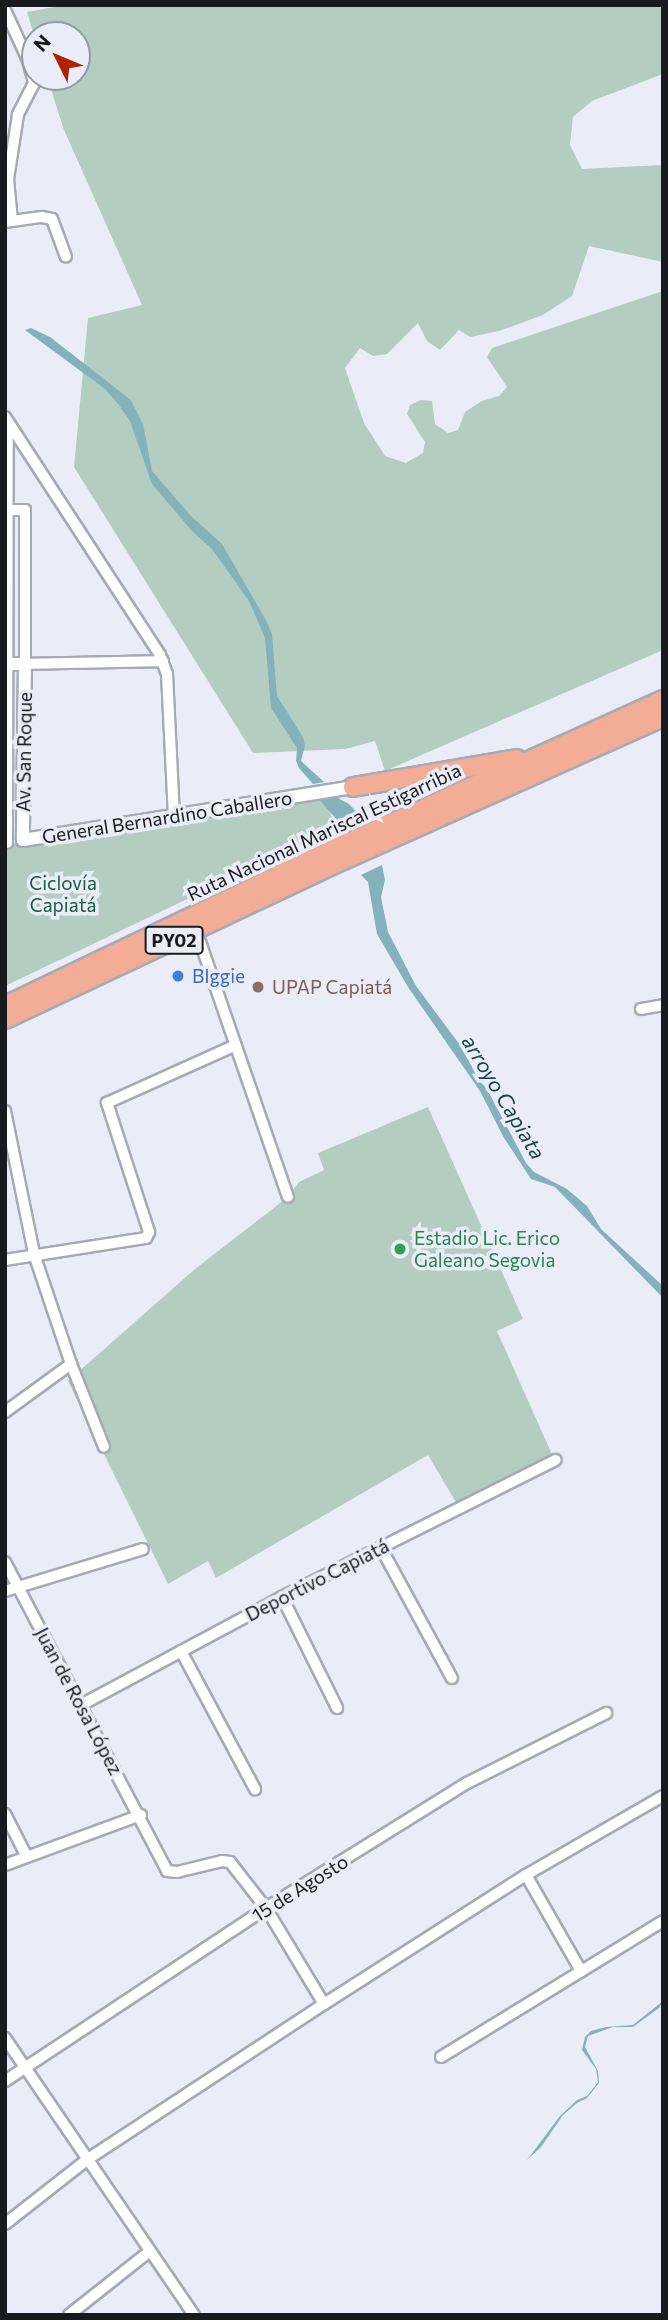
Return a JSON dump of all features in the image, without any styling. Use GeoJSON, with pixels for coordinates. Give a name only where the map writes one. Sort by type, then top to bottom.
{"type":"FeatureCollection","features":[{"type":"Feature","properties":{"kind":"highway","name":"Ruta Nacional Mariscal Estigarribia"},"geometry":{"type":"LineString","coordinates":[[383,835],[547,752],[663,700]]}},
{"type":"Feature","properties":{"kind":"highway","name":"Ruta Nacional Mariscal Estigarribia"},"geometry":{"type":"LineString","coordinates":[[5,1006],[383,835],[663,717]]}},
{"type":"Feature","properties":{"kind":"highway"},"geometry":{"type":"LineString","coordinates":[[353,787],[547,752]]}},
{"type":"Feature","properties":{"kind":"highway","name":"Ruta Nacional Mariscal Estigarribia"},"geometry":{"type":"LineString","coordinates":[[5,1020],[195,930],[341,854]]}},
{"type":"Feature","properties":{"kind":"street"},"geometry":{"type":"LineString","coordinates":[[5,10],[28,60],[34,83],[18,116],[8,179],[8,221],[52,219],[66,257]]}},
{"type":"Feature","properties":{"kind":"street"},"geometry":{"type":"LineString","coordinates":[[7,419],[6,843],[23,840]]}},
{"type":"Feature","properties":{"kind":"street"},"geometry":{"type":"LineString","coordinates":[[7,419],[163,661],[167,674],[174,815]]}},
{"type":"Feature","properties":{"kind":"street"},"geometry":{"type":"LineString","coordinates":[[6,510],[24,510],[25,664]]}},
{"type":"Feature","properties":{"kind":"street"},"geometry":{"type":"LineString","coordinates":[[7,664],[163,661]]}},
{"type":"Feature","properties":{"kind":"street","name":"Av. San Roque"},"geometry":{"type":"LineString","coordinates":[[23,840],[25,664]]}},
{"type":"Feature","properties":{"kind":"street","name":"General Bernardino Caballero"},"geometry":{"type":"LineString","coordinates":[[23,840],[353,787]]}},
{"type":"Feature","properties":{"kind":"street"},"geometry":{"type":"LineString","coordinates":[[195,930],[288,1197]]}},
{"type":"Feature","properties":{"kind":"street"},"geometry":{"type":"LineString","coordinates":[[642,1009],[663,1005]]}},
{"type":"Feature","properties":{"kind":"street"},"geometry":{"type":"LineString","coordinates":[[5,1260],[146,1238],[149,1232],[107,1103],[236,1045]]}},
{"type":"Feature","properties":{"kind":"street"},"geometry":{"type":"LineString","coordinates":[[5,1111],[34,1254],[71,1364],[104,1447]]}},
{"type":"Feature","properties":{"kind":"street"},"geometry":{"type":"LineString","coordinates":[[5,1412],[71,1364]]}},
{"type":"Feature","properties":{"kind":"street","name":"Deportivo Capiatá"},"geometry":{"type":"LineString","coordinates":[[81,1704],[282,1597],[556,1460]]}},
{"type":"Feature","properties":{"kind":"street"},"geometry":{"type":"LineString","coordinates":[[381,1548],[452,1678]]}},
{"type":"Feature","properties":{"kind":"street"},"geometry":{"type":"LineString","coordinates":[[5,1591],[143,1549]]}},
{"type":"Feature","properties":{"kind":"street","name":"Juan de Rosa López"},"geometry":{"type":"LineString","coordinates":[[5,1562],[141,1815],[167,1871],[177,1872],[222,1861],[230,1862],[266,1909]]}},
{"type":"Feature","properties":{"kind":"street"},"geometry":{"type":"LineString","coordinates":[[282,1597],[337,1708]]}},
{"type":"Feature","properties":{"kind":"street"},"geometry":{"type":"LineString","coordinates":[[181,1651],[255,1789]]}},
{"type":"Feature","properties":{"kind":"street","name":"15 de Agosto"},"geometry":{"type":"LineString","coordinates":[[5,2081],[266,1909],[467,1783],[606,1713]]}},
{"type":"Feature","properties":{"kind":"street"},"geometry":{"type":"LineString","coordinates":[[5,2224],[88,2159],[324,2004],[526,1875],[663,1796]]}},
{"type":"Feature","properties":{"kind":"street"},"geometry":{"type":"LineString","coordinates":[[5,1814],[27,1857]]}},
{"type":"Feature","properties":{"kind":"street"},"geometry":{"type":"LineString","coordinates":[[5,1865],[141,1815]]}},
{"type":"Feature","properties":{"kind":"street"},"geometry":{"type":"LineString","coordinates":[[526,1875],[581,1971]]}},
{"type":"Feature","properties":{"kind":"street"},"geometry":{"type":"LineString","coordinates":[[266,1909],[324,2004]]}},
{"type":"Feature","properties":{"kind":"street"},"geometry":{"type":"LineString","coordinates":[[441,2057],[663,1921]]}},
{"type":"Feature","properties":{"kind":"street"},"geometry":{"type":"LineString","coordinates":[[5,2038],[194,2315]]}},
{"type":"Feature","properties":{"kind":"street"},"geometry":{"type":"LineString","coordinates":[[69,2315],[150,2251]]}},
{"type":"Feature","properties":{"kind":"green space"},"geometry":{"type":"Polygon","coordinates":[[[65,5],[663,5],[663,74],[592,101],[573,117],[570,145],[582,169],[663,165],[663,262],[589,246],[572,296],[543,315],[499,331],[470,337],[459,330],[440,350],[427,341],[418,323],[387,354],[373,356],[360,348],[345,368],[364,423],[385,456],[406,463],[423,453],[425,442],[407,414],[410,405],[421,400],[432,401],[435,424],[448,433],[458,430],[465,412],[482,401],[499,396],[507,387],[487,357],[492,348],[663,291],[663,650],[385,771],[375,741],[345,749],[253,753],[74,467],[88,318],[142,305],[64,130],[51,91],[91,91],[91,21],[30,21],[27,12],[65,5]]]}},
{"type":"Feature","properties":{"kind":"green space","name":"Ciclovía Capiatá"},"geometry":{"type":"Polygon","coordinates":[[[327,795],[334,829],[5,986],[5,845],[327,795]]]}},
{"type":"Feature","properties":{"kind":"green space"},"geometry":{"type":"Polygon","coordinates":[[[428,1107],[523,1319],[497,1331],[554,1459],[460,1509],[428,1455],[216,1578],[208,1561],[168,1584],[68,1381],[195,1269],[288,1197],[299,1182],[324,1170],[318,1153],[428,1107]]]}},
{"type":"Feature","properties":{"kind":"water"},"geometry":{"type":"Polygon","coordinates":[[[31,328],[50,337],[131,400],[143,424],[152,471],[191,516],[222,544],[267,622],[272,635],[277,696],[303,737],[305,746],[301,761],[324,782],[313,784],[299,768],[296,761],[297,748],[271,708],[265,638],[249,601],[212,549],[192,531],[152,484],[130,421],[119,405],[105,389],[25,330],[31,328]]]}},
{"type":"Feature","properties":{"kind":"water"},"geometry":{"type":"Polygon","coordinates":[[[330,794],[349,804],[367,823],[339,835],[338,821],[315,795],[330,794]]]}},
{"type":"Feature","properties":{"kind":"water"},"geometry":{"type":"Polygon","coordinates":[[[382,865],[385,880],[381,897],[388,932],[416,986],[463,1049],[478,1079],[487,1089],[526,1163],[534,1172],[567,1189],[587,1206],[601,1229],[663,1286],[663,1298],[555,1187],[531,1179],[504,1138],[480,1091],[408,987],[377,934],[368,882],[361,875],[382,865]]]}},
{"type":"Feature","properties":{"kind":"water"},"geometry":{"type":"Polygon","coordinates":[[[663,2001],[659,2008],[633,2027],[613,2027],[588,2036],[585,2047],[598,2071],[599,2083],[587,2098],[563,2115],[541,2147],[527,2160],[560,2116],[577,2100],[587,2096],[598,2082],[596,2069],[582,2050],[585,2037],[591,2031],[606,2027],[633,2025],[663,2001]]]}},
{"type":"Feature","properties":{"kind":"place","name":"BIggie"},"geometry":{"type":"Point","coordinates":[178,976]}},
{"type":"Feature","properties":{"kind":"place","name":"UPAP Capiatá"},"geometry":{"type":"Point","coordinates":[258,987]}},
{"type":"Feature","properties":{"kind":"place","name":"Estadio Lic. Erico Galeano Segovia"},"geometry":{"type":"Point","coordinates":[400,1249]}},
{"type":"Feature","properties":{"kind":"water label","name":"arroyo Capiata"},"geometry":{"type":"Point","coordinates":[504,1097]}}]}
